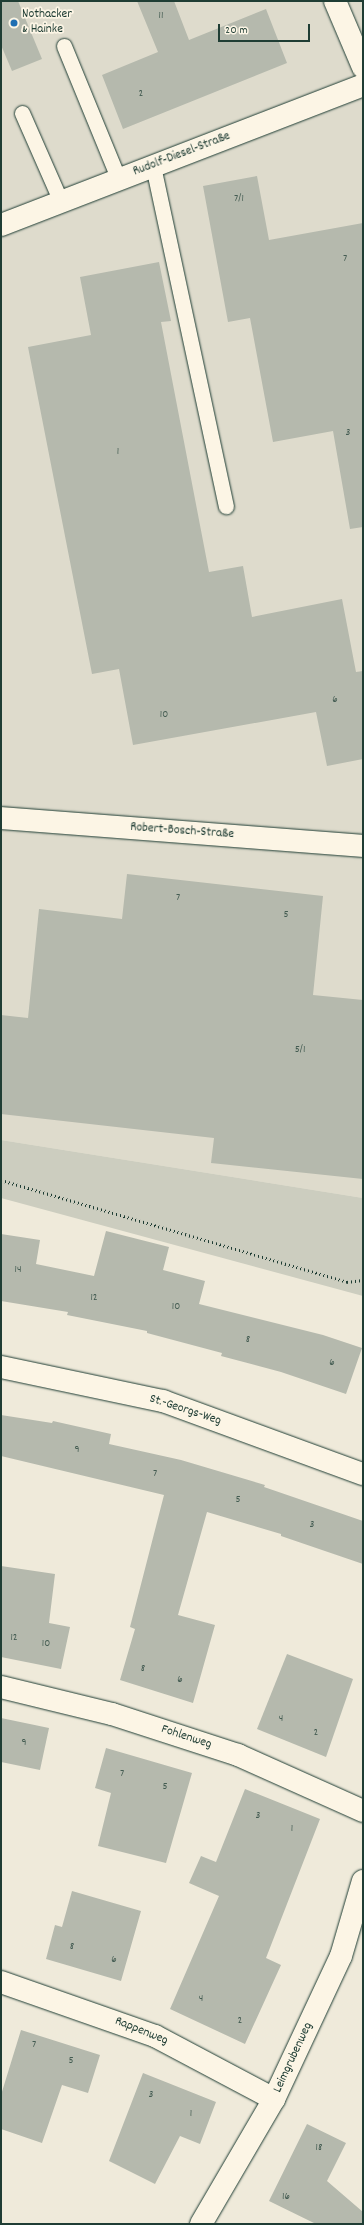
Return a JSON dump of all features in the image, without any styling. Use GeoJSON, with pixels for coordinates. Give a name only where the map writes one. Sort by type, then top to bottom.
{"type":"FeatureCollection","features":[{"type":"Feature","properties":{"kind":"street"},"geometry":{"type":"LineString","coordinates":[[336,1],[363,67]]}},
{"type":"Feature","properties":{"kind":"street","name":"Rudolf-Diesel-Straße"},"geometry":{"type":"LineString","coordinates":[[1,225],[363,86]]}},
{"type":"Feature","properties":{"kind":"street","name":"Robert-Bosch-Straße"},"geometry":{"type":"LineString","coordinates":[[1,818],[363,846]]}},
{"type":"Feature","properties":{"kind":"street","name":"St.-Georgs-Weg"},"geometry":{"type":"LineString","coordinates":[[1,1367],[163,1401],[363,1474]]}},
{"type":"Feature","properties":{"kind":"street","name":"Fohlenweg"},"geometry":{"type":"LineString","coordinates":[[1,1687],[112,1714],[238,1755],[363,1811]]}},
{"type":"Feature","properties":{"kind":"street","name":"Leimgrubenweg"},"geometry":{"type":"LineString","coordinates":[[201,2224],[274,2099],[341,1956],[363,1881]]}},
{"type":"Feature","properties":{"kind":"street","name":"Rappenweg"},"geometry":{"type":"LineString","coordinates":[[1,1982],[155,2036],[274,2099]]}},
{"type":"Feature","properties":{"kind":"lane"},"geometry":{"type":"LineString","coordinates":[[64,46],[119,180]]}},
{"type":"Feature","properties":{"kind":"lane"},"geometry":{"type":"LineString","coordinates":[[22,113],[61,202]]}},
{"type":"Feature","properties":{"kind":"lane"},"geometry":{"type":"LineString","coordinates":[[153,166],[226,506]]}},
{"type":"Feature","properties":{"kind":"path"},"geometry":{"type":"LineString","coordinates":[[1,1180],[347,1282],[363,1280]]}},
{"type":"Feature","properties":{"kind":"shaded area"},"geometry":{"type":"Polygon","coordinates":[[[1,1],[363,1],[363,1198],[1,1140],[1,1]]]}},
{"type":"Feature","properties":{"kind":"shaded area"},"geometry":{"type":"Polygon","coordinates":[[[1,1140],[363,1198],[363,1296],[1,1198],[1,1140]]]}},
{"type":"Feature","properties":{"kind":"building","name":"Nothacker & Hainke"},"geometry":{"type":"Polygon","coordinates":[[[1,1],[18,1],[42,59],[12,71],[1,45],[1,1]]]}},
{"type":"Feature","properties":{"kind":"building"},"geometry":{"type":"Polygon","coordinates":[[[137,1],[174,1],[189,40],[266,9],[287,63],[123,129],[102,75],[158,52],[137,1]]]}},
{"type":"Feature","properties":{"kind":"building"},"geometry":{"type":"Polygon","coordinates":[[[257,176],[269,240],[363,223],[363,527],[350,529],[333,431],[273,442],[250,318],[228,322],[203,186],[257,176]]]}},
{"type":"Feature","properties":{"kind":"building"},"geometry":{"type":"Polygon","coordinates":[[[159,262],[171,321],[161,322],[209,572],[243,566],[252,617],[342,599],[356,672],[363,671],[363,759],[327,766],[316,712],[133,745],[119,669],[92,674],[28,347],[91,335],[80,277],[159,262]]]}},
{"type":"Feature","properties":{"kind":"building"},"geometry":{"type":"Polygon","coordinates":[[[127,874],[323,896],[313,995],[363,1000],[363,1179],[211,1163],[214,1138],[1,1114],[1,1015],[28,1018],[39,909],[122,919],[127,874]]]}},
{"type":"Feature","properties":{"kind":"building"},"geometry":{"type":"Polygon","coordinates":[[[106,1231],[169,1247],[163,1270],[205,1281],[199,1304],[323,1335],[362,1348],[346,1394],[281,1372],[221,1356],[222,1353],[147,1333],[147,1331],[67,1315],[68,1312],[1,1301],[1,1234],[40,1240],[36,1264],[94,1276],[106,1231]]]}},
{"type":"Feature","properties":{"kind":"building"},"geometry":{"type":"Polygon","coordinates":[[[1,1415],[52,1423],[53,1421],[111,1434],[109,1444],[181,1460],[265,1485],[264,1487],[363,1521],[363,1564],[281,1536],[281,1534],[207,1512],[178,1615],[215,1625],[193,1703],[120,1680],[135,1629],[130,1627],[164,1495],[1,1456],[1,1415]]]}},
{"type":"Feature","properties":{"kind":"building"},"geometry":{"type":"Polygon","coordinates":[[[1,1566],[55,1574],[49,1623],[70,1627],[61,1669],[1,1657],[1,1566]]]}},
{"type":"Feature","properties":{"kind":"building"},"geometry":{"type":"Polygon","coordinates":[[[287,1654],[353,1679],[326,1757],[257,1729],[287,1654]]]}},
{"type":"Feature","properties":{"kind":"building"},"geometry":{"type":"Polygon","coordinates":[[[1,1718],[49,1728],[40,1770],[1,1762],[1,1718]]]}},
{"type":"Feature","properties":{"kind":"building"},"geometry":{"type":"Polygon","coordinates":[[[106,1748],[192,1773],[166,1863],[98,1846],[111,1793],[95,1788],[106,1748]]]}},
{"type":"Feature","properties":{"kind":"building"},"geometry":{"type":"Polygon","coordinates":[[[245,1789],[320,1819],[266,1958],[281,1965],[245,2044],[170,2009],[219,1896],[189,1883],[201,1856],[216,1862],[245,1789]]]}},
{"type":"Feature","properties":{"kind":"building"},"geometry":{"type":"Polygon","coordinates":[[[72,1891],[141,1911],[121,1981],[46,1959],[55,1925],[62,1927],[72,1891]]]}},
{"type":"Feature","properties":{"kind":"building"},"geometry":{"type":"Polygon","coordinates":[[[21,2030],[100,2055],[88,2093],[62,2085],[42,2143],[1,2129],[1,2095],[21,2030]]]}},
{"type":"Feature","properties":{"kind":"building"},"geometry":{"type":"Polygon","coordinates":[[[143,2073],[216,2102],[200,2144],[180,2136],[155,2184],[109,2161],[143,2073]]]}},
{"type":"Feature","properties":{"kind":"building"},"geometry":{"type":"Polygon","coordinates":[[[307,2124],[346,2143],[327,2181],[363,2212],[363,2224],[316,2224],[269,2201],[307,2124]]]}},
{"type":"Feature","properties":{"kind":"place","name":"Nothacker & Hainke"},"geometry":{"type":"Point","coordinates":[14,23]}}]}
